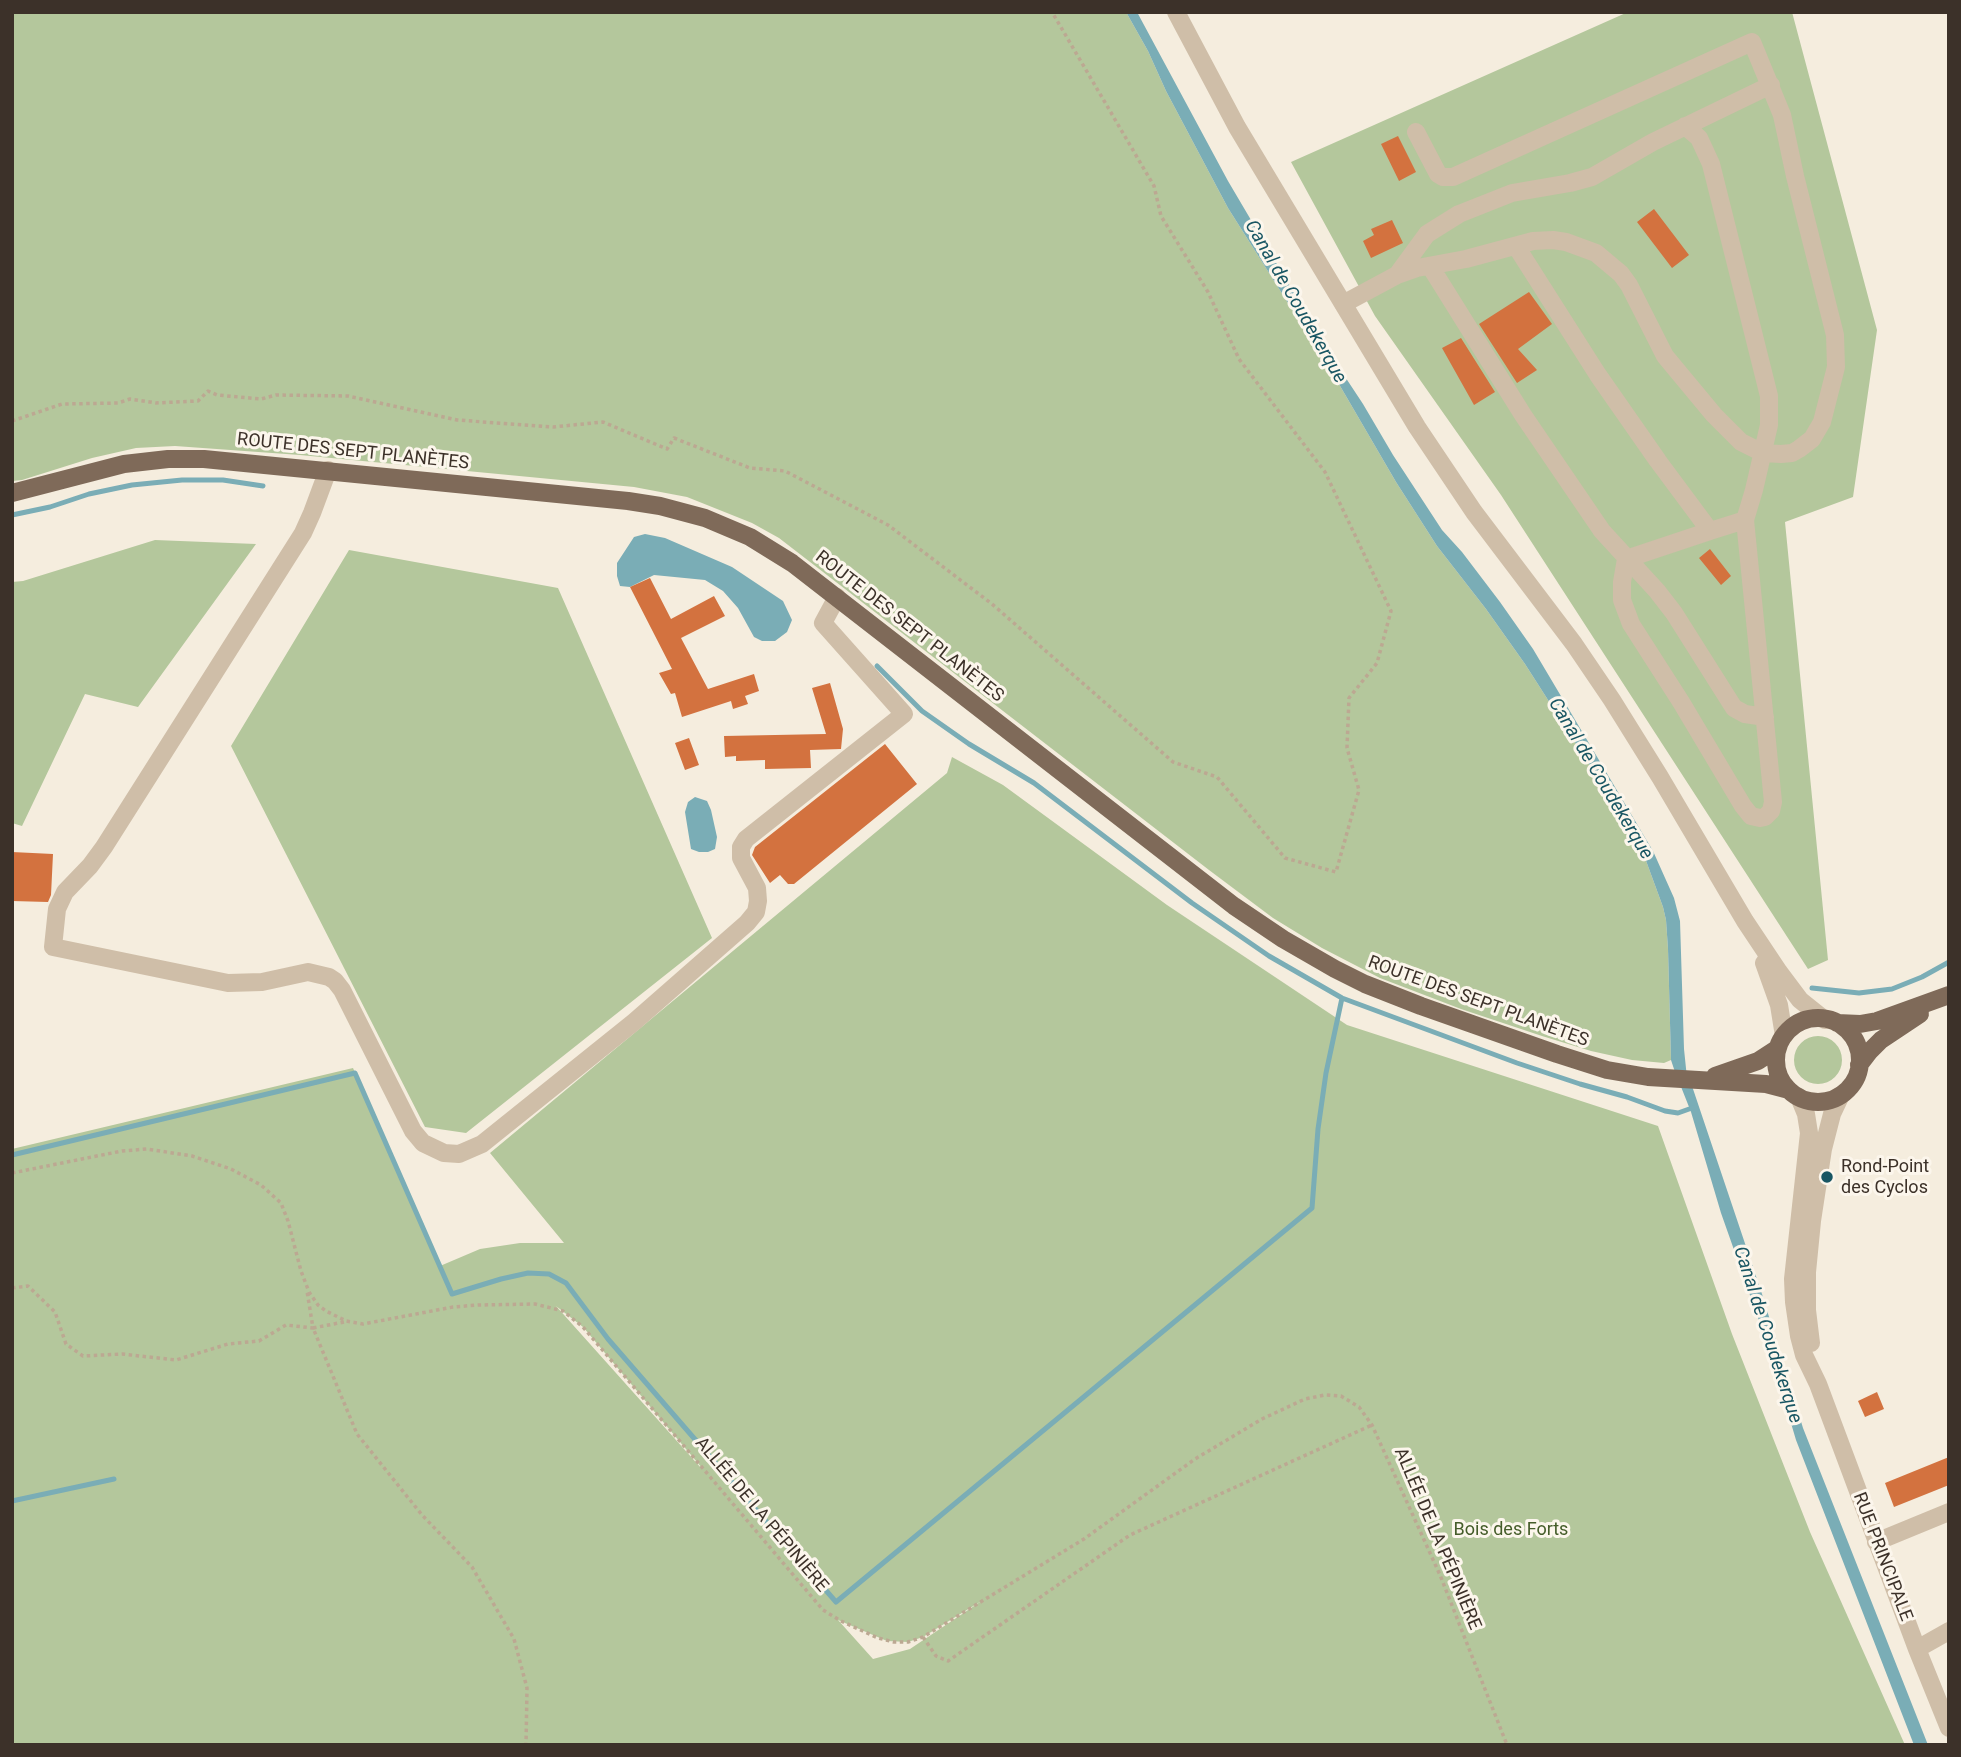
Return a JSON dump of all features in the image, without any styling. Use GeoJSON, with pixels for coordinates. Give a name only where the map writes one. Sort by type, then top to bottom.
{"type":"FeatureCollection","features":[{"type":"Feature","properties":{"kind":"main road","name":"ROUTE DES SEPT PLANÈTES"},"geometry":{"type":"LineString","coordinates":[[12,493],[110,467],[153,460],[220,459],[612,499],[674,509],[719,523],[757,540],[792,563],[1234,906],[1301,950],[1365,984],[1592,1066],[1660,1078],[1766,1084],[1794,1093]]}},
{"type":"Feature","properties":{"kind":"main road"},"geometry":{"type":"LineString","coordinates":[[1831,1021],[1844,1028],[1854,1039],[1859,1053],[1859,1065],[1854,1083],[1841,1095],[1821,1102],[1810,1101],[1794,1093],[1783,1083],[1776,1060],[1781,1042],[1800,1023],[1814,1019],[1860,1024],[1877,1021],[1949,996]]}},
{"type":"Feature","properties":{"kind":"main road"},"geometry":{"type":"LineString","coordinates":[[1859,1065],[1881,1040],[1949,996]]}},
{"type":"Feature","properties":{"kind":"main road","name":"ROUTE DES SEPT PLANÈTES"},"geometry":{"type":"LineString","coordinates":[[1700,1079],[1730,1072],[1758,1061],[1781,1042]]}},
{"type":"Feature","properties":{"kind":"street"},"geometry":{"type":"LineString","coordinates":[[1175,12],[1237,127],[1417,427],[1449,476],[1574,644],[1625,719],[1745,921],[1794,992],[1807,1007],[1831,1021]]}},
{"type":"Feature","properties":{"kind":"street"},"geometry":{"type":"LineString","coordinates":[[1343,304],[1397,275],[1417,268],[1543,240],[1566,242],[1596,253],[1613,265],[1629,285],[1654,338],[1674,368],[1732,435],[1749,448],[1763,453],[1781,454],[1800,449],[1812,439],[1825,414],[1837,357],[1833,325],[1795,176],[1786,127],[1752,42],[1454,177],[1438,174],[1416,132]]}},
{"type":"Feature","properties":{"kind":"street"},"geometry":{"type":"LineString","coordinates":[[1397,275],[1427,234],[1446,221],[1512,194],[1592,177],[1642,147],[1771,85]]}},
{"type":"Feature","properties":{"kind":"street"},"geometry":{"type":"LineString","coordinates":[[1626,559],[1622,600],[1631,624],[1743,806],[1755,818],[1765,817],[1771,811],[1773,802],[1745,520],[1770,417],[1767,384],[1711,164],[1699,138],[1685,126]]}},
{"type":"Feature","properties":{"kind":"street"},"geometry":{"type":"LineString","coordinates":[[1516,246],[1605,386],[1710,531]]}},
{"type":"Feature","properties":{"kind":"street"},"geometry":{"type":"LineString","coordinates":[[1430,265],[1523,415],[1602,531],[1674,612],[1734,708],[1745,714],[1765,716]]}},
{"type":"Feature","properties":{"kind":"street"},"geometry":{"type":"LineString","coordinates":[[328,470],[303,533],[104,847],[65,892],[57,909],[53,947],[228,983],[262,982],[308,972],[329,977],[342,990],[413,1131],[423,1143],[436,1151],[459,1154],[482,1144],[634,1022],[747,923],[755,912],[758,901],[757,888],[741,858],[741,847],[746,839],[904,714],[823,623],[837,597]]}},
{"type":"Feature","properties":{"kind":"street"},"geometry":{"type":"LineString","coordinates":[[1626,559],[1745,520]]}},
{"type":"Feature","properties":{"kind":"street"},"geometry":{"type":"LineString","coordinates":[[1745,921],[1783,1019],[1781,1042]]}},
{"type":"Feature","properties":{"kind":"street","name":"RUE PRINCIPALE"},"geometry":{"type":"LineString","coordinates":[[1794,1093],[1806,1114],[1808,1140],[1794,1256],[1794,1302],[1801,1346],[1818,1384],[1949,1728]]}},
{"type":"Feature","properties":{"kind":"street","name":"RUE PRINCIPALE"},"geometry":{"type":"LineString","coordinates":[[1818,1384],[1807,1310],[1808,1259],[1820,1159],[1841,1095]]}},
{"type":"Feature","properties":{"kind":"street"},"geometry":{"type":"LineString","coordinates":[[1876,1542],[1949,1512]]}},
{"type":"Feature","properties":{"kind":"street"},"geometry":{"type":"LineString","coordinates":[[1917,1649],[1949,1630]]}},
{"type":"Feature","properties":{"kind":"path"},"geometry":{"type":"LineString","coordinates":[[12,422],[62,404],[118,403],[131,399],[156,403],[198,401],[208,391],[217,395],[261,399],[276,395],[348,396],[457,420],[553,427],[603,422],[667,449],[674,438],[750,468],[785,471],[888,525],[992,604],[1173,762],[1217,777],[1284,858],[1336,872],[1359,790],[1347,748],[1349,698],[1377,663],[1391,611],[1325,472],[1239,359],[1208,292],[1161,216],[1154,186],[1052,12]]}},
{"type":"Feature","properties":{"kind":"path"},"geometry":{"type":"LineString","coordinates":[[12,1173],[122,1151],[147,1149],[192,1156],[231,1169],[261,1185],[281,1203],[305,1283],[313,1328],[357,1434],[422,1515],[472,1567],[514,1639],[527,1688],[526,1745]]}},
{"type":"Feature","properties":{"kind":"path"},"geometry":{"type":"LineString","coordinates":[[305,1283],[318,1305],[334,1317],[346,1321]]}},
{"type":"Feature","properties":{"kind":"path","name":"ALLÉE DE LA PÉPINIÈRE"},"geometry":{"type":"LineString","coordinates":[[12,1288],[28,1286],[55,1312],[66,1344],[83,1356],[122,1354],[176,1360],[228,1344],[259,1342],[286,1325],[313,1328],[346,1321],[363,1324],[453,1307],[478,1305],[535,1304],[563,1311],[583,1327],[823,1610],[887,1641],[908,1642],[923,1637],[1084,1539],[1167,1478],[1262,1419],[1316,1396],[1341,1396],[1359,1407],[1372,1425],[1440,1575],[1507,1745]]}},
{"type":"Feature","properties":{"kind":"path"},"geometry":{"type":"LineString","coordinates":[[923,1637],[936,1656],[948,1661],[1130,1535],[1372,1425]]}},
{"type":"Feature","properties":{"kind":"green space"},"geometry":{"type":"Polygon","coordinates":[[[12,12],[1126,12],[1228,208],[1336,379],[1396,482],[1437,546],[1525,664],[1645,858],[1666,920],[1671,1060],[1664,1063],[1632,1060],[1542,1036],[1380,978],[1322,948],[1273,918],[1209,870],[779,538],[752,523],[687,497],[634,487],[300,455],[175,446],[136,448],[12,481],[12,12]]]}},
{"type":"Feature","properties":{"kind":"green space"},"geometry":{"type":"Polygon","coordinates":[[[1628,12],[1792,12],[1877,330],[1853,497],[1785,522],[1828,960],[1808,969],[1501,495],[1375,316],[1291,162],[1628,12]]]}},
{"type":"Feature","properties":{"kind":"green space"},"geometry":{"type":"Polygon","coordinates":[[[155,540],[256,544],[138,707],[85,694],[22,826],[12,823],[12,582],[23,581],[155,540]]]}},
{"type":"Feature","properties":{"kind":"green space"},"geometry":{"type":"Polygon","coordinates":[[[349,550],[558,588],[712,938],[466,1133],[425,1127],[231,746],[349,550]]]}},
{"type":"Feature","properties":{"kind":"green space","name":"Bois des Forts"},"geometry":{"type":"Polygon","coordinates":[[[952,757],[1003,785],[1167,905],[1347,1025],[1658,1126],[1732,1334],[1810,1532],[1905,1745],[12,1745],[12,1149],[353,1068],[440,1266],[480,1249],[520,1243],[564,1243],[490,1153],[947,773],[952,757]],[[556,1306],[701,1468],[702,1468],[583,1327],[556,1306]],[[983,1600],[923,1637],[908,1642],[887,1641],[838,1620],[873,1659],[910,1649],[983,1600]]]}},
{"type":"Feature","properties":{"kind":"green space"},"geometry":{"type":"Polygon","coordinates":[[[1818,1036],[1827,1037],[1835,1043],[1841,1051],[1841,1069],[1835,1077],[1827,1083],[1818,1084],[1809,1083],[1801,1077],[1795,1069],[1794,1060],[1795,1051],[1801,1043],[1809,1037],[1818,1036]]]}},
{"type":"Feature","properties":{"kind":"water","name":"Canal de Coudekerque"},"geometry":{"type":"Polygon","coordinates":[[[1126,12],[1137,12],[1228,181],[1393,455],[1442,530],[1462,552],[1533,649],[1653,851],[1674,898],[1680,921],[1687,1078],[1762,1294],[1803,1428],[1928,1745],[1914,1745],[1796,1440],[1769,1349],[1721,1213],[1691,1112],[1671,1060],[1666,920],[1645,858],[1525,664],[1437,546],[1396,482],[1336,379],[1228,208],[1126,12]]]}},
{"type":"Feature","properties":{"kind":"water"},"geometry":{"type":"Polygon","coordinates":[[[645,534],[665,538],[732,567],[783,601],[792,620],[787,632],[775,641],[762,641],[754,637],[738,608],[723,591],[705,580],[654,575],[630,587],[620,586],[617,563],[634,537],[645,534]]]}},
{"type":"Feature","properties":{"kind":"water"},"geometry":{"type":"Polygon","coordinates":[[[695,797],[707,801],[711,810],[717,837],[715,849],[708,852],[691,849],[685,812],[688,802],[695,797]]]}},
{"type":"Feature","properties":{"kind":"building"},"geometry":{"type":"Polygon","coordinates":[[[1398,136],[1416,172],[1399,181],[1381,144],[1398,136]]]}},
{"type":"Feature","properties":{"kind":"building"},"geometry":{"type":"Polygon","coordinates":[[[1654,209],[1689,255],[1672,268],[1637,222],[1654,209]]]}},
{"type":"Feature","properties":{"kind":"building"},"geometry":{"type":"Polygon","coordinates":[[[1392,220],[1403,243],[1371,258],[1363,241],[1374,235],[1371,229],[1392,220]]]}},
{"type":"Feature","properties":{"kind":"building"},"geometry":{"type":"Polygon","coordinates":[[[1529,292],[1552,324],[1518,349],[1537,370],[1517,383],[1479,324],[1529,292]]]}},
{"type":"Feature","properties":{"kind":"building"},"geometry":{"type":"Polygon","coordinates":[[[1461,338],[1495,392],[1474,405],[1442,348],[1461,338]]]}},
{"type":"Feature","properties":{"kind":"building"},"geometry":{"type":"Polygon","coordinates":[[[1710,549],[1731,576],[1721,585],[1699,558],[1710,549]]]}},
{"type":"Feature","properties":{"kind":"building"},"geometry":{"type":"Polygon","coordinates":[[[650,578],[671,619],[714,596],[725,616],[681,638],[708,689],[754,674],[759,691],[745,696],[748,704],[733,709],[731,701],[682,717],[675,693],[671,694],[659,673],[672,669],[630,587],[650,578]]]}},
{"type":"Feature","properties":{"kind":"building"},"geometry":{"type":"Polygon","coordinates":[[[830,683],[843,729],[841,749],[810,750],[811,768],[765,769],[765,760],[736,761],[736,756],[725,757],[724,736],[826,734],[812,688],[830,683]]]}},
{"type":"Feature","properties":{"kind":"building"},"geometry":{"type":"Polygon","coordinates":[[[689,738],[699,765],[685,770],[675,743],[689,738]]]}},
{"type":"Feature","properties":{"kind":"building"},"geometry":{"type":"Polygon","coordinates":[[[885,744],[917,784],[794,884],[788,884],[780,875],[770,883],[752,855],[755,847],[885,744]]]}},
{"type":"Feature","properties":{"kind":"building"},"geometry":{"type":"Polygon","coordinates":[[[12,852],[53,854],[51,895],[48,902],[12,901],[12,852]]]}},
{"type":"Feature","properties":{"kind":"building"},"geometry":{"type":"Polygon","coordinates":[[[1877,1392],[1884,1409],[1865,1417],[1858,1401],[1877,1392]]]}},
{"type":"Feature","properties":{"kind":"building"},"geometry":{"type":"Polygon","coordinates":[[[1949,1457],[1949,1485],[1894,1507],[1885,1483],[1949,1457]]]}},
{"type":"Feature","properties":{"kind":"waterway"},"geometry":{"type":"LineString","coordinates":[[12,515],[132,485],[182,480],[223,480],[263,486]]}},
{"type":"Feature","properties":{"kind":"waterway"},"geometry":{"type":"LineString","coordinates":[[877,666],[922,711],[969,744],[1034,783],[1192,903],[1269,956],[1342,998],[1517,1063],[1665,1111],[1678,1113],[1692,1108]]}},
{"type":"Feature","properties":{"kind":"waterway"},"geometry":{"type":"LineString","coordinates":[[1812,988],[1859,993],[1892,989],[1949,962]]}},
{"type":"Feature","properties":{"kind":"waterway"},"geometry":{"type":"LineString","coordinates":[[12,1155],[355,1073],[452,1294],[528,1273],[549,1274],[566,1283],[608,1339],[836,1602],[1312,1208],[1318,1129],[1326,1073],[1342,998]]}},
{"type":"Feature","properties":{"kind":"waterway"},"geometry":{"type":"LineString","coordinates":[[12,1501],[114,1479]]}},
{"type":"Feature","properties":{"kind":"place","name":"Rond-Point des Cyclos"},"geometry":{"type":"Point","coordinates":[1827,1177]}}]}
